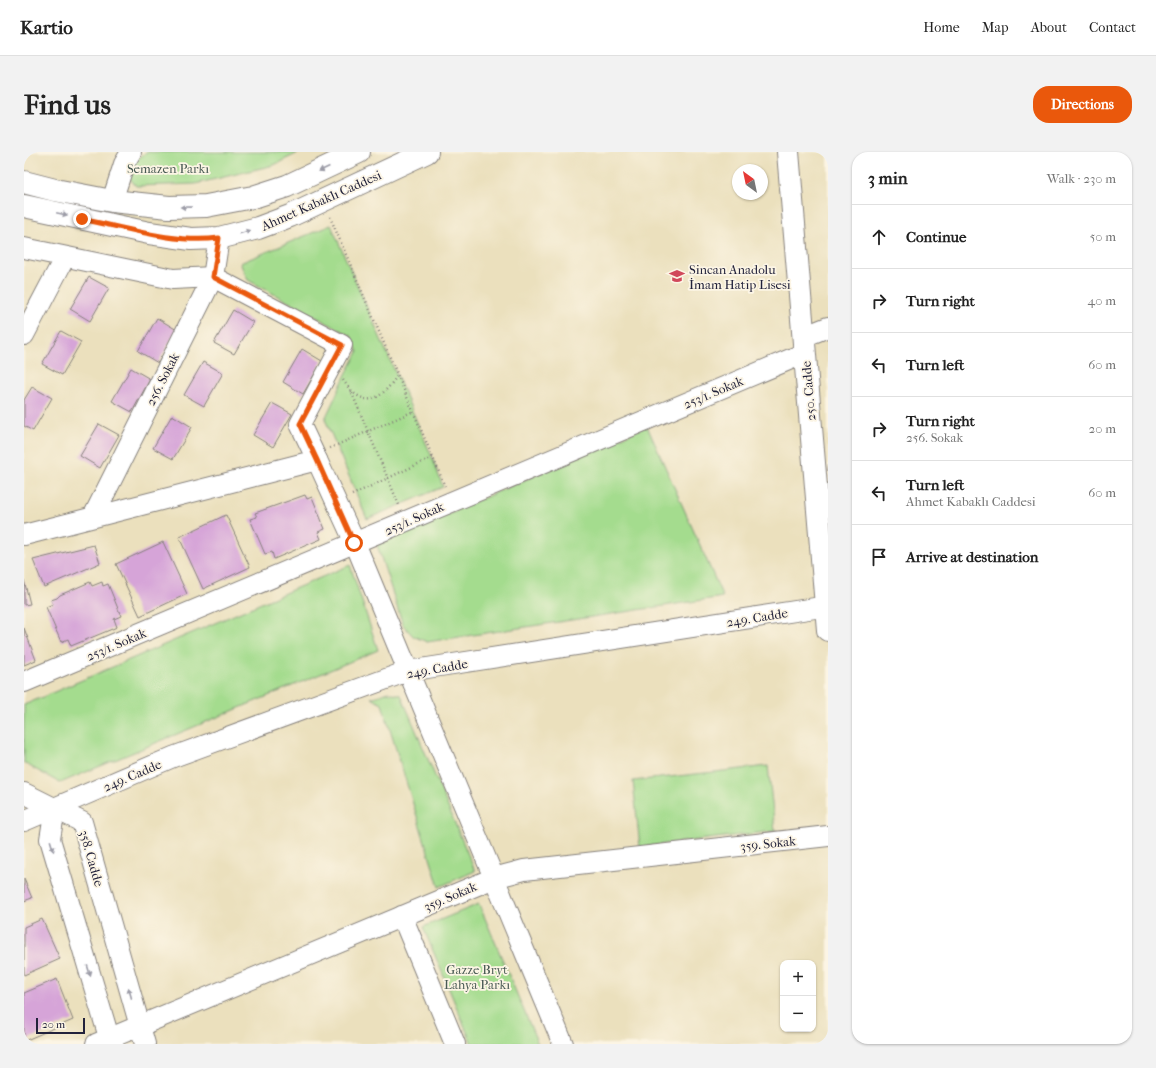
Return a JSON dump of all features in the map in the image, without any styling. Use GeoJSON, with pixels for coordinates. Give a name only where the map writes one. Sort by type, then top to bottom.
{"type":"FeatureCollection","features":[{"type":"Feature","properties":{"kind":"main road","name":"Ahmet Kabaklı Caddesi"},"geometry":{"type":"LineString","coordinates":[[24,182],[55,190],[112,201],[169,207],[196,207],[215,205],[253,197],[286,186],[359,152]]}},
{"type":"Feature","properties":{"kind":"main road","name":"Ahmet Kabaklı Caddesi"},"geometry":{"type":"LineString","coordinates":[[24,206],[149,233],[191,240],[219,238],[258,228],[290,216],[427,152]]}},
{"type":"Feature","properties":{"kind":"main road","name":"250. Cadde"},"geometry":{"type":"LineString","coordinates":[[788,152],[804,345],[823,505],[828,630]]}},
{"type":"Feature","properties":{"kind":"main road"},"geometry":{"type":"LineString","coordinates":[[215,205],[219,238]]}},
{"type":"Feature","properties":{"kind":"street"},"geometry":{"type":"LineString","coordinates":[[112,201],[124,164],[131,152]]}},
{"type":"Feature","properties":{"kind":"street","name":"256. Sokak"},"geometry":{"type":"LineString","coordinates":[[93,517],[213,277],[219,238]]}},
{"type":"Feature","properties":{"kind":"street"},"geometry":{"type":"LineString","coordinates":[[24,248],[173,279],[213,277],[342,345],[300,424],[354,543],[563,1044]]}},
{"type":"Feature","properties":{"kind":"street"},"geometry":{"type":"LineString","coordinates":[[24,335],[65,257]]}},
{"type":"Feature","properties":{"kind":"street","name":"253/1. Sokak"},"geometry":{"type":"LineString","coordinates":[[24,682],[406,522],[804,345],[828,327]]}},
{"type":"Feature","properties":{"kind":"street"},"geometry":{"type":"LineString","coordinates":[[25,533],[93,517],[316,457]]}},
{"type":"Feature","properties":{"kind":"street","name":"249. Cadde"},"geometry":{"type":"LineString","coordinates":[[24,821],[173,757],[408,671],[827,606]]}},
{"type":"Feature","properties":{"kind":"street","name":"358. Cadde"},"geometry":{"type":"LineString","coordinates":[[24,792],[82,822],[142,1035]]}},
{"type":"Feature","properties":{"kind":"street"},"geometry":{"type":"LineString","coordinates":[[55,808],[50,839],[106,1042]]}},
{"type":"Feature","properties":{"kind":"street","name":"359. Sokak"},"geometry":{"type":"LineString","coordinates":[[106,1042],[142,1035],[402,916],[494,878],[524,870],[828,836]]}},
{"type":"Feature","properties":{"kind":"street"},"geometry":{"type":"LineString","coordinates":[[402,916],[456,1044]]}},
{"type":"Feature","properties":{"kind":"path"},"geometry":{"type":"LineString","coordinates":[[324,200],[332,223],[414,411],[450,502]]}},
{"type":"Feature","properties":{"kind":"path"},"geometry":{"type":"LineString","coordinates":[[332,365],[351,391],[406,522]]}},
{"type":"Feature","properties":{"kind":"path"},"geometry":{"type":"LineString","coordinates":[[351,391],[363,399],[370,399],[384,392],[398,376]]}},
{"type":"Feature","properties":{"kind":"path"},"geometry":{"type":"LineString","coordinates":[[316,457],[368,431],[414,411]]}},
{"type":"Feature","properties":{"kind":"path"},"geometry":{"type":"LineString","coordinates":[[336,502],[433,458]]}},
{"type":"Feature","properties":{"kind":"green space","name":"Semazen Parkı"},"geometry":{"type":"Polygon","coordinates":[[[147,152],[300,152],[274,165],[195,184],[136,186],[128,176],[129,165],[147,152]]]}},
{"type":"Feature","properties":{"kind":"green space"},"geometry":{"type":"Polygon","coordinates":[[[331,225],[432,457],[443,487],[367,519],[325,419],[358,352],[351,336],[248,280],[240,263],[331,225]]]}},
{"type":"Feature","properties":{"kind":"green space"},"geometry":{"type":"Polygon","coordinates":[[[647,426],[723,597],[427,642],[413,636],[403,625],[377,545],[647,426]]]}},
{"type":"Feature","properties":{"kind":"green space"},"geometry":{"type":"Polygon","coordinates":[[[350,565],[378,650],[60,783],[24,763],[24,705],[350,565]]]}},
{"type":"Feature","properties":{"kind":"green space"},"geometry":{"type":"Polygon","coordinates":[[[389,692],[401,695],[475,871],[439,887],[382,704],[371,698],[389,692]]]}},
{"type":"Feature","properties":{"kind":"green space"},"geometry":{"type":"Polygon","coordinates":[[[768,766],[775,831],[640,847],[633,781],[768,766]]]}},
{"type":"Feature","properties":{"kind":"green space","name":"Gazze Bryt Lahya Parkı"},"geometry":{"type":"Polygon","coordinates":[[[479,904],[538,1044],[472,1044],[423,927],[479,904]]]}},
{"type":"Feature","properties":{"kind":"building"},"geometry":{"type":"Polygon","coordinates":[[[89,277],[109,288],[90,321],[70,309],[89,277]]]}},
{"type":"Feature","properties":{"kind":"building"},"geometry":{"type":"Polygon","coordinates":[[[233,310],[253,322],[234,354],[214,343],[233,310]]]}},
{"type":"Feature","properties":{"kind":"building"},"geometry":{"type":"Polygon","coordinates":[[[157,318],[177,330],[158,363],[138,351],[157,318]]]}},
{"type":"Feature","properties":{"kind":"building"},"geometry":{"type":"Polygon","coordinates":[[[61,331],[81,342],[62,375],[42,364],[61,331]]]}},
{"type":"Feature","properties":{"kind":"building"},"geometry":{"type":"Polygon","coordinates":[[[302,349],[322,361],[303,394],[283,382],[302,349]]]}},
{"type":"Feature","properties":{"kind":"building"},"geometry":{"type":"Polygon","coordinates":[[[203,362],[223,373],[204,406],[184,395],[203,362]]]}},
{"type":"Feature","properties":{"kind":"building"},"geometry":{"type":"Polygon","coordinates":[[[131,368],[150,379],[132,412],[112,401],[131,368]]]}},
{"type":"Feature","properties":{"kind":"building"},"geometry":{"type":"Polygon","coordinates":[[[32,387],[52,398],[33,431],[24,426],[24,400],[32,387]]]}},
{"type":"Feature","properties":{"kind":"building"},"geometry":{"type":"Polygon","coordinates":[[[272,403],[292,414],[273,447],[253,435],[272,403]]]}},
{"type":"Feature","properties":{"kind":"building"},"geometry":{"type":"Polygon","coordinates":[[[172,415],[192,427],[173,459],[153,448],[172,415]]]}},
{"type":"Feature","properties":{"kind":"building"},"geometry":{"type":"Polygon","coordinates":[[[99,424],[119,435],[100,468],[80,456],[99,424]]]}},
{"type":"Feature","properties":{"kind":"building"},"geometry":{"type":"Polygon","coordinates":[[[305,495],[307,499],[312,497],[325,529],[318,532],[321,539],[274,559],[272,552],[265,554],[250,519],[257,517],[255,513],[305,495]]]}},
{"type":"Feature","properties":{"kind":"building"},"geometry":{"type":"Polygon","coordinates":[[[226,515],[250,567],[203,589],[179,537],[226,515]]]}},
{"type":"Feature","properties":{"kind":"building"},"geometry":{"type":"Polygon","coordinates":[[[163,542],[187,594],[140,616],[116,564],[163,542]]]}},
{"type":"Feature","properties":{"kind":"building"},"geometry":{"type":"Polygon","coordinates":[[[94,545],[100,563],[44,587],[33,560],[94,545]]]}},
{"type":"Feature","properties":{"kind":"building"},"geometry":{"type":"Polygon","coordinates":[[[24,580],[30,604],[24,605],[24,580]]]}},
{"type":"Feature","properties":{"kind":"building"},"geometry":{"type":"Polygon","coordinates":[[[90,582],[92,586],[102,582],[103,586],[108,584],[121,616],[114,619],[117,627],[71,646],[68,639],[61,642],[46,607],[53,604],[51,600],[90,582]]]}},
{"type":"Feature","properties":{"kind":"building"},"geometry":{"type":"Polygon","coordinates":[[[24,628],[36,660],[24,665],[24,628]]]}},
{"type":"Feature","properties":{"kind":"building"},"geometry":{"type":"Polygon","coordinates":[[[24,879],[32,898],[24,901],[24,879]]]}},
{"type":"Feature","properties":{"kind":"building"},"geometry":{"type":"Polygon","coordinates":[[[42,919],[60,959],[24,975],[24,927],[42,919]]]}},
{"type":"Feature","properties":{"kind":"building"},"geometry":{"type":"Polygon","coordinates":[[[57,979],[73,1020],[24,1041],[24,993],[57,979]]]}},
{"type":"Feature","properties":{"kind":"place","name":"Sincan Anadolu İmam Hatip Lisesi"},"geometry":{"type":"Point","coordinates":[677,276]}},
{"type":"Feature","properties":{"kind":"route"},"geometry":{"type":"LineString","coordinates":[[82,219],[191,240],[219,238],[213,277],[342,345],[300,424],[354,543]]}}]}
